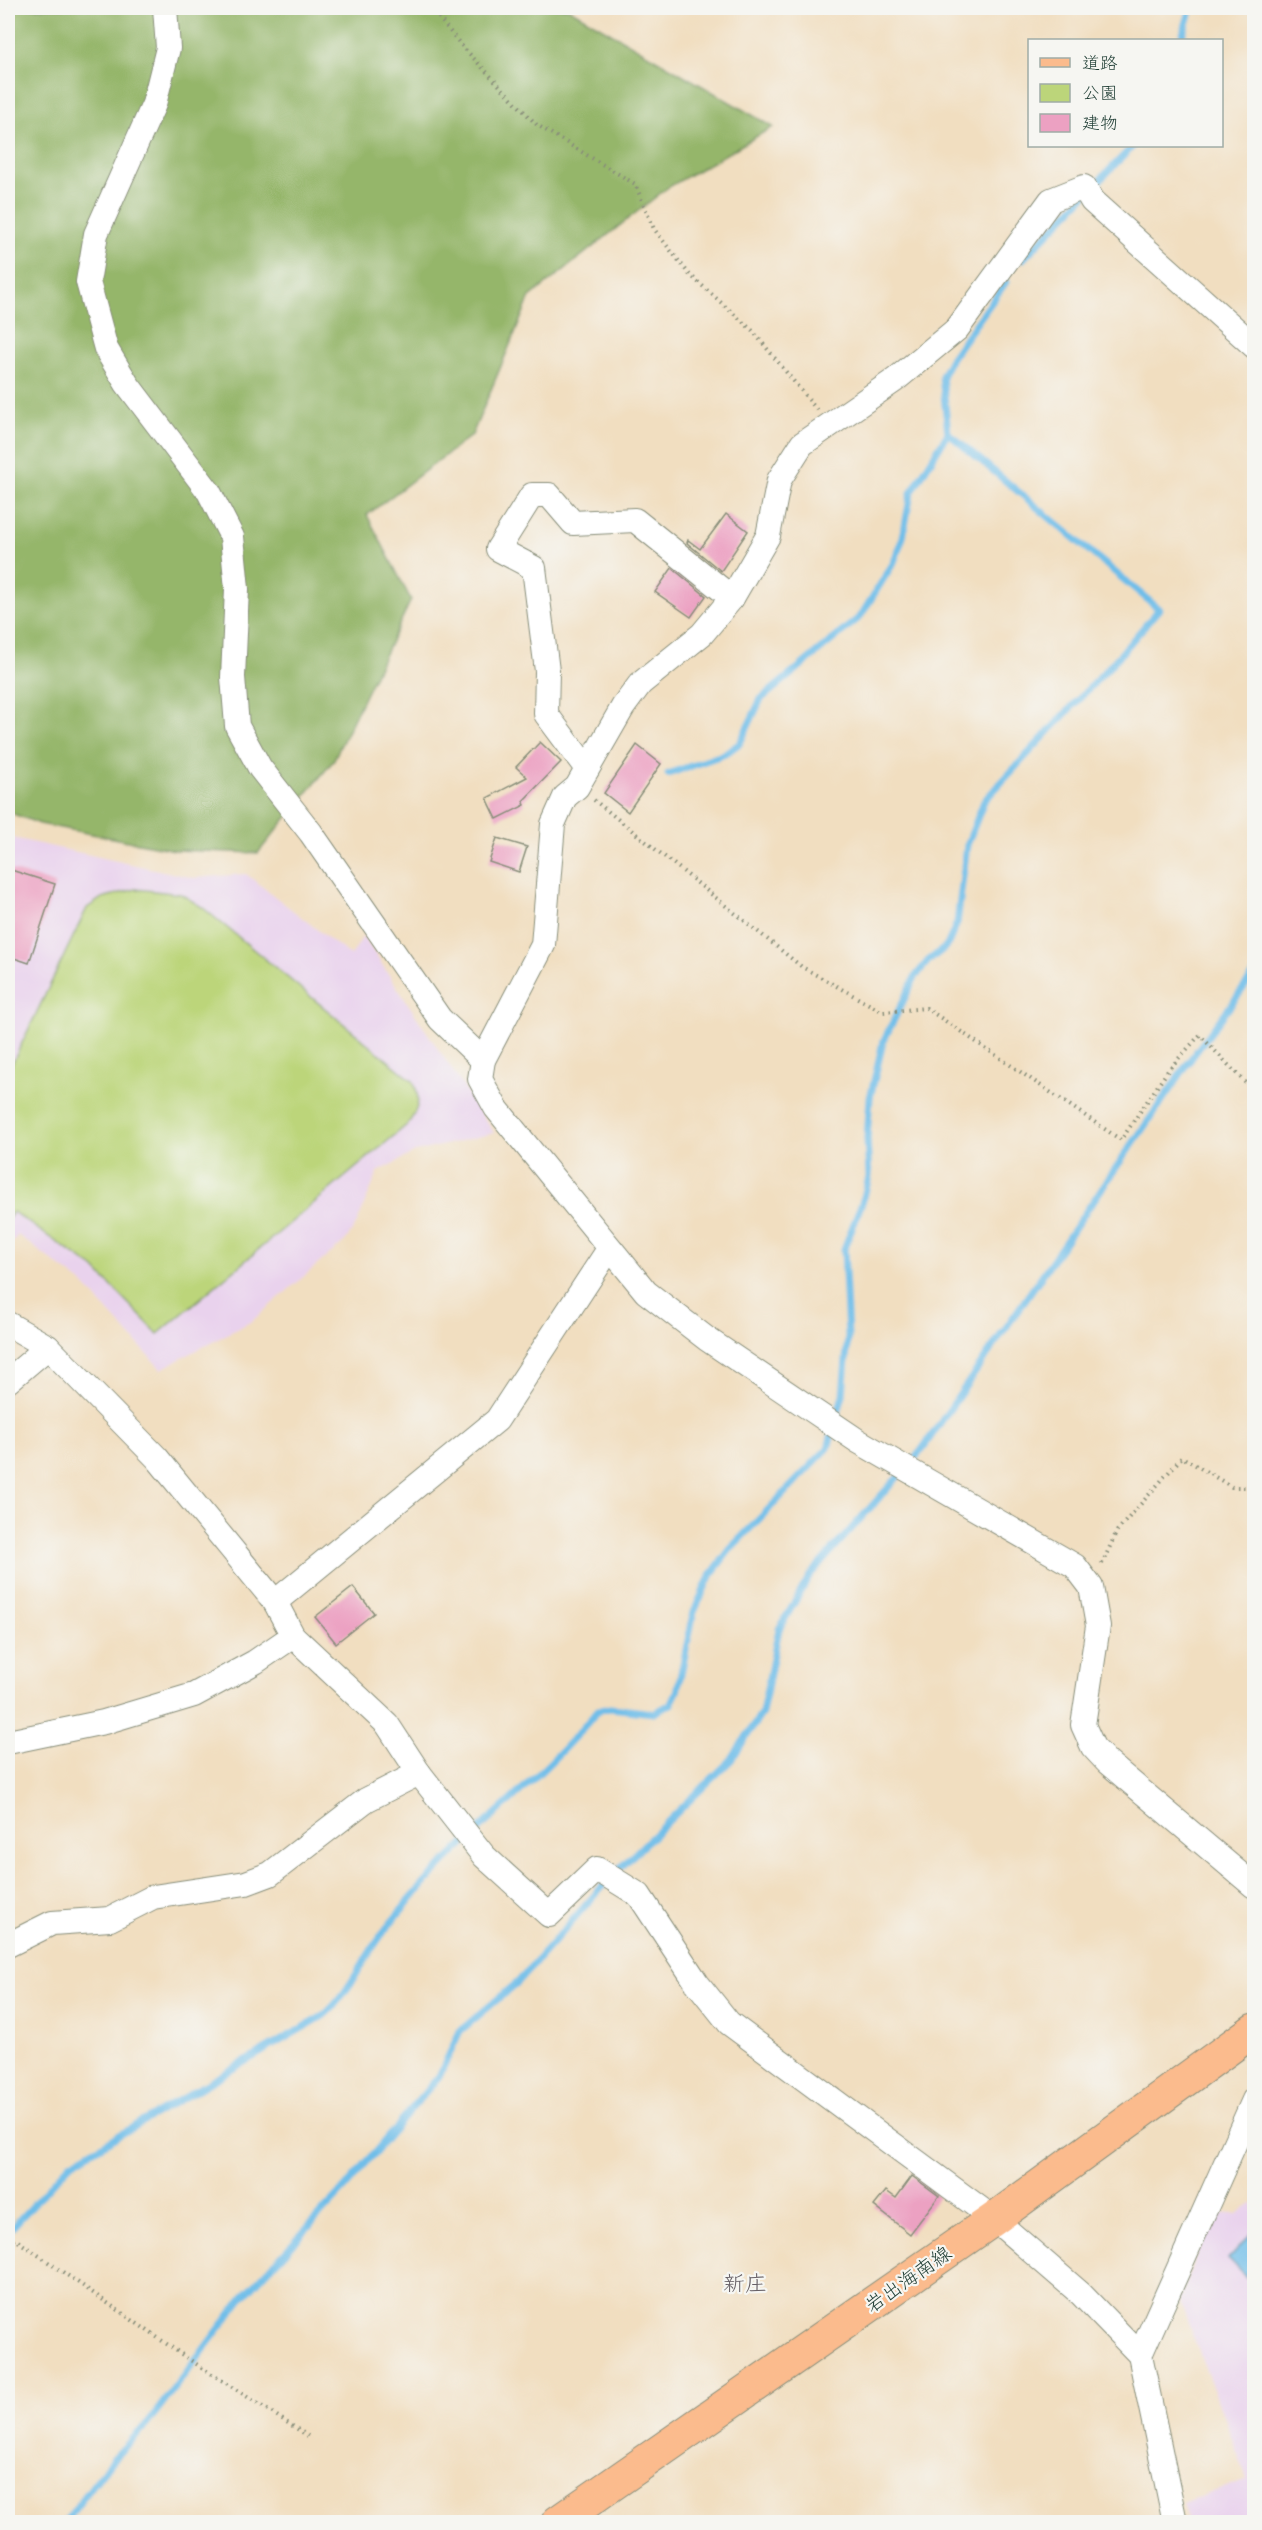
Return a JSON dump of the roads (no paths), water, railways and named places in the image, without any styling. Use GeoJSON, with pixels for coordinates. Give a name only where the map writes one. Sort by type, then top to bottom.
{"type":"FeatureCollection","features":[{"type":"Feature","properties":{"kind":"main road","name":"岩出海南線"},"geometry":{"type":"LineString","coordinates":[[558,2523],[994,2219],[1254,2030]]}},
{"type":"Feature","properties":{"kind":"street"},"geometry":{"type":"LineString","coordinates":[[165,8],[168,48],[154,104],[96,234],[87,282],[106,349],[127,384],[208,492],[232,537],[237,590],[233,677],[237,726],[260,768],[311,833],[440,1019],[483,1060]]}},
{"type":"Feature","properties":{"kind":"street"},"geometry":{"type":"LineString","coordinates":[[1254,346],[1092,201],[1084,187],[1050,200],[957,329],[895,380],[831,427],[802,444],[779,480],[768,536],[732,598],[702,634],[640,684],[623,707],[582,778],[565,797],[553,824],[543,945],[483,1060],[480,1079],[496,1108],[646,1293],[707,1339],[858,1441],[1075,1566],[1091,1587],[1098,1626],[1083,1725],[1093,1747],[1107,1762],[1254,1886]]}},
{"type":"Feature","properties":{"kind":"street"},"geometry":{"type":"LineString","coordinates":[[582,778],[546,714],[547,671],[534,568],[498,549],[532,495],[549,495],[573,523],[635,520],[732,598]]}},
{"type":"Feature","properties":{"kind":"street"},"geometry":{"type":"LineString","coordinates":[[275,1602],[496,1420],[609,1249]]}},
{"type":"Feature","properties":{"kind":"street"},"geometry":{"type":"LineString","coordinates":[[8,1324],[48,1347],[158,1458],[275,1602],[293,1636],[387,1724],[419,1773],[484,1856],[549,1915],[597,1869],[639,1895],[698,1983],[729,2023],[994,2219],[1081,2294],[1140,2355],[1175,2523]]}},
{"type":"Feature","properties":{"kind":"street"},"geometry":{"type":"LineString","coordinates":[[8,1381],[48,1347]]}},
{"type":"Feature","properties":{"kind":"street"},"geometry":{"type":"LineString","coordinates":[[8,1742],[104,1722],[194,1695],[255,1662],[293,1636]]}},
{"type":"Feature","properties":{"kind":"street"},"geometry":{"type":"LineString","coordinates":[[8,1945],[52,1923],[110,1919],[153,1897],[246,1883],[270,1874],[366,1800],[419,1773]]}},
{"type":"Feature","properties":{"kind":"street"},"geometry":{"type":"LineString","coordinates":[[1140,2355],[1254,2100]]}},
{"type":"Feature","properties":{"kind":"water"},"geometry":{"type":"Polygon","coordinates":[[[1254,2231],[1254,2284],[1228,2259],[1254,2231]]]}},
{"type":"Feature","properties":{"kind":"waterway"},"geometry":{"type":"LineString","coordinates":[[1181,39],[1191,8]]}},
{"type":"Feature","properties":{"kind":"waterway"},"geometry":{"type":"LineString","coordinates":[[1023,259],[1132,147]]}},
{"type":"Feature","properties":{"kind":"waterway"},"geometry":{"type":"LineString","coordinates":[[668,774],[725,754],[740,743],[761,699],[860,617],[894,562],[903,537],[911,493],[948,433],[942,376],[952,357],[1006,282]]}},
{"type":"Feature","properties":{"kind":"waterway"},"geometry":{"type":"LineString","coordinates":[[8,2232],[70,2164],[323,2016],[342,1996],[381,1935],[423,1885],[548,1765],[598,1710],[610,1708],[654,1713],[671,1704],[677,1692],[694,1612],[710,1576],[732,1547],[828,1448],[843,1395],[848,1336],[844,1249],[864,1197],[869,1177],[867,1138],[870,1098],[883,1042],[915,977],[928,961],[947,946],[957,923],[967,845],[984,801],[1120,655],[1159,609],[948,433]]}},
{"type":"Feature","properties":{"kind":"waterway"},"geometry":{"type":"LineString","coordinates":[[615,1873],[731,1760],[762,1713],[779,1629],[811,1574],[921,1451],[1193,1056],[1254,974]]}},
{"type":"Feature","properties":{"kind":"waterway"},"geometry":{"type":"LineString","coordinates":[[65,2522],[113,2459],[147,2424],[244,2296],[345,2188],[439,2076],[460,2031],[518,1982],[607,1881]]}},
{"type":"Feature","properties":{"kind":"district","name":"新庄"},"geometry":{"type":"Point","coordinates":[745,2283]}}]}
